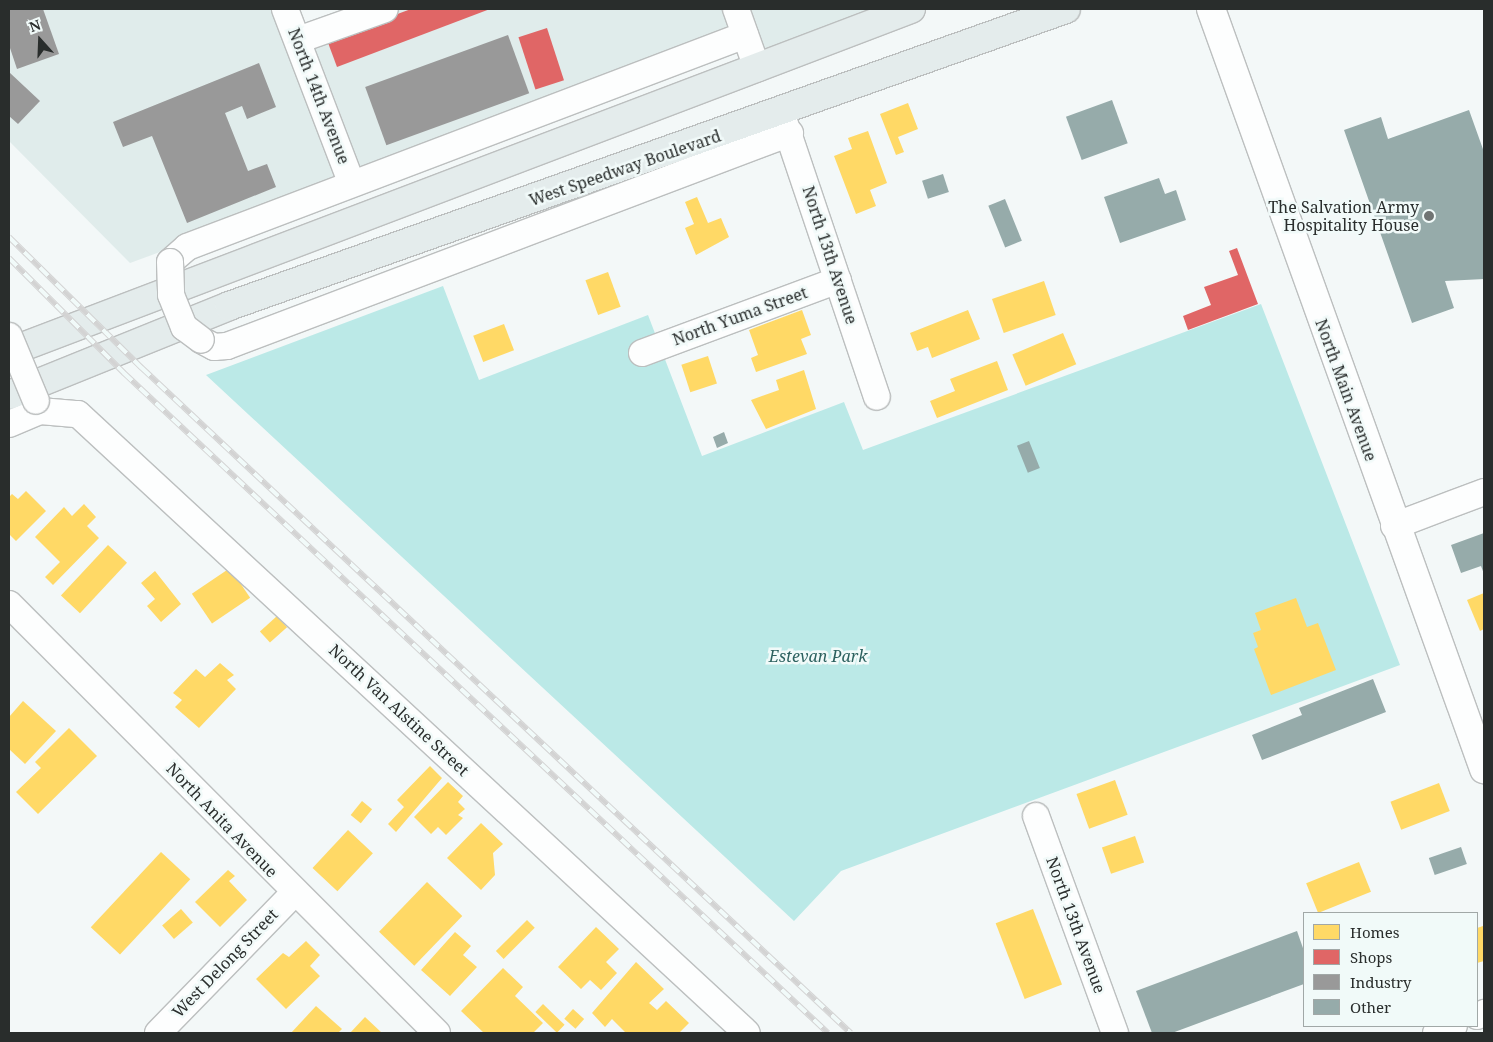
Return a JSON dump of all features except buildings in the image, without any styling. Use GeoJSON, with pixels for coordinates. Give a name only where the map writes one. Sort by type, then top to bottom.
{"type":"FeatureCollection","features":[{"type":"Feature","properties":{"kind":"main road"},"geometry":{"type":"LineString","coordinates":[[9,352],[911,9]]}},
{"type":"Feature","properties":{"kind":"main road","name":"West Speedway Boulevard"},"geometry":{"type":"LineString","coordinates":[[9,395],[229,306],[786,123],[1066,9]]}},
{"type":"Feature","properties":{"kind":"main road","name":"North Main Avenue"},"geometry":{"type":"LineString","coordinates":[[1211,9],[1394,526],[1484,769]]}},
{"type":"Feature","properties":{"kind":"street","name":"North 14th Avenue"},"geometry":{"type":"LineString","coordinates":[[286,9],[352,184]]}},
{"type":"Feature","properties":{"kind":"street"},"geometry":{"type":"LineString","coordinates":[[298,40],[384,9]]}},
{"type":"Feature","properties":{"kind":"street"},"geometry":{"type":"LineString","coordinates":[[736,9],[757,68]]}},
{"type":"Feature","properties":{"kind":"street","name":"West Speedway Boulevard"},"geometry":{"type":"LineString","coordinates":[[745,34],[187,247],[170,262],[171,295],[184,327],[214,347],[227,346],[786,123]]}},
{"type":"Feature","properties":{"kind":"street","name":"North 13th Avenue"},"geometry":{"type":"LineString","coordinates":[[786,123],[877,397]]}},
{"type":"Feature","properties":{"kind":"street","name":"North Yuma Street"},"geometry":{"type":"LineString","coordinates":[[642,353],[838,280]]}},
{"type":"Feature","properties":{"kind":"street"},"geometry":{"type":"LineString","coordinates":[[9,336],[38,406],[9,424]]}},
{"type":"Feature","properties":{"kind":"street","name":"North Van Alstine Street"},"geometry":{"type":"LineString","coordinates":[[38,406],[78,414],[747,1033]]}},
{"type":"Feature","properties":{"kind":"street"},"geometry":{"type":"LineString","coordinates":[[1394,526],[1484,492]]}},
{"type":"Feature","properties":{"kind":"street","name":"North Anita Avenue"},"geometry":{"type":"LineString","coordinates":[[9,604],[293,894],[437,1033]]}},
{"type":"Feature","properties":{"kind":"street","name":"North 13th Avenue"},"geometry":{"type":"LineString","coordinates":[[1036,816],[1116,1033]]}},
{"type":"Feature","properties":{"kind":"street","name":"West Delong Street"},"geometry":{"type":"LineString","coordinates":[[158,1033],[293,894]]}},
{"type":"Feature","properties":{"kind":"street"},"geometry":{"type":"LineString","coordinates":[[1436,1033],[1451,1027]]}},
{"type":"Feature","properties":{"kind":"shaded area"},"geometry":{"type":"Polygon","coordinates":[[[9,9],[272,9],[340,186],[130,263],[9,141],[9,9]]]}},
{"type":"Feature","properties":{"kind":"shaded area"},"geometry":{"type":"Polygon","coordinates":[[[400,9],[886,9],[768,55],[754,25],[357,180],[305,41],[400,9]]]}},
{"type":"Feature","properties":{"kind":"green space","name":"Estevan Park"},"geometry":{"type":"Polygon","coordinates":[[[443,286],[479,380],[648,315],[702,456],[844,402],[863,450],[1261,304],[1400,665],[841,871],[794,921],[206,375],[443,286]]]}},
{"type":"Feature","properties":{"kind":"railway"},"geometry":{"type":"LineString","coordinates":[[9,237],[142,368],[851,1033]]}},
{"type":"Feature","properties":{"kind":"railway"},"geometry":{"type":"LineString","coordinates":[[9,258],[124,373],[828,1033]]}},
{"type":"Feature","properties":{"kind":"place","name":"The Salvation Army Hospitality House"},"geometry":{"type":"Point","coordinates":[1429,216]}}]}
